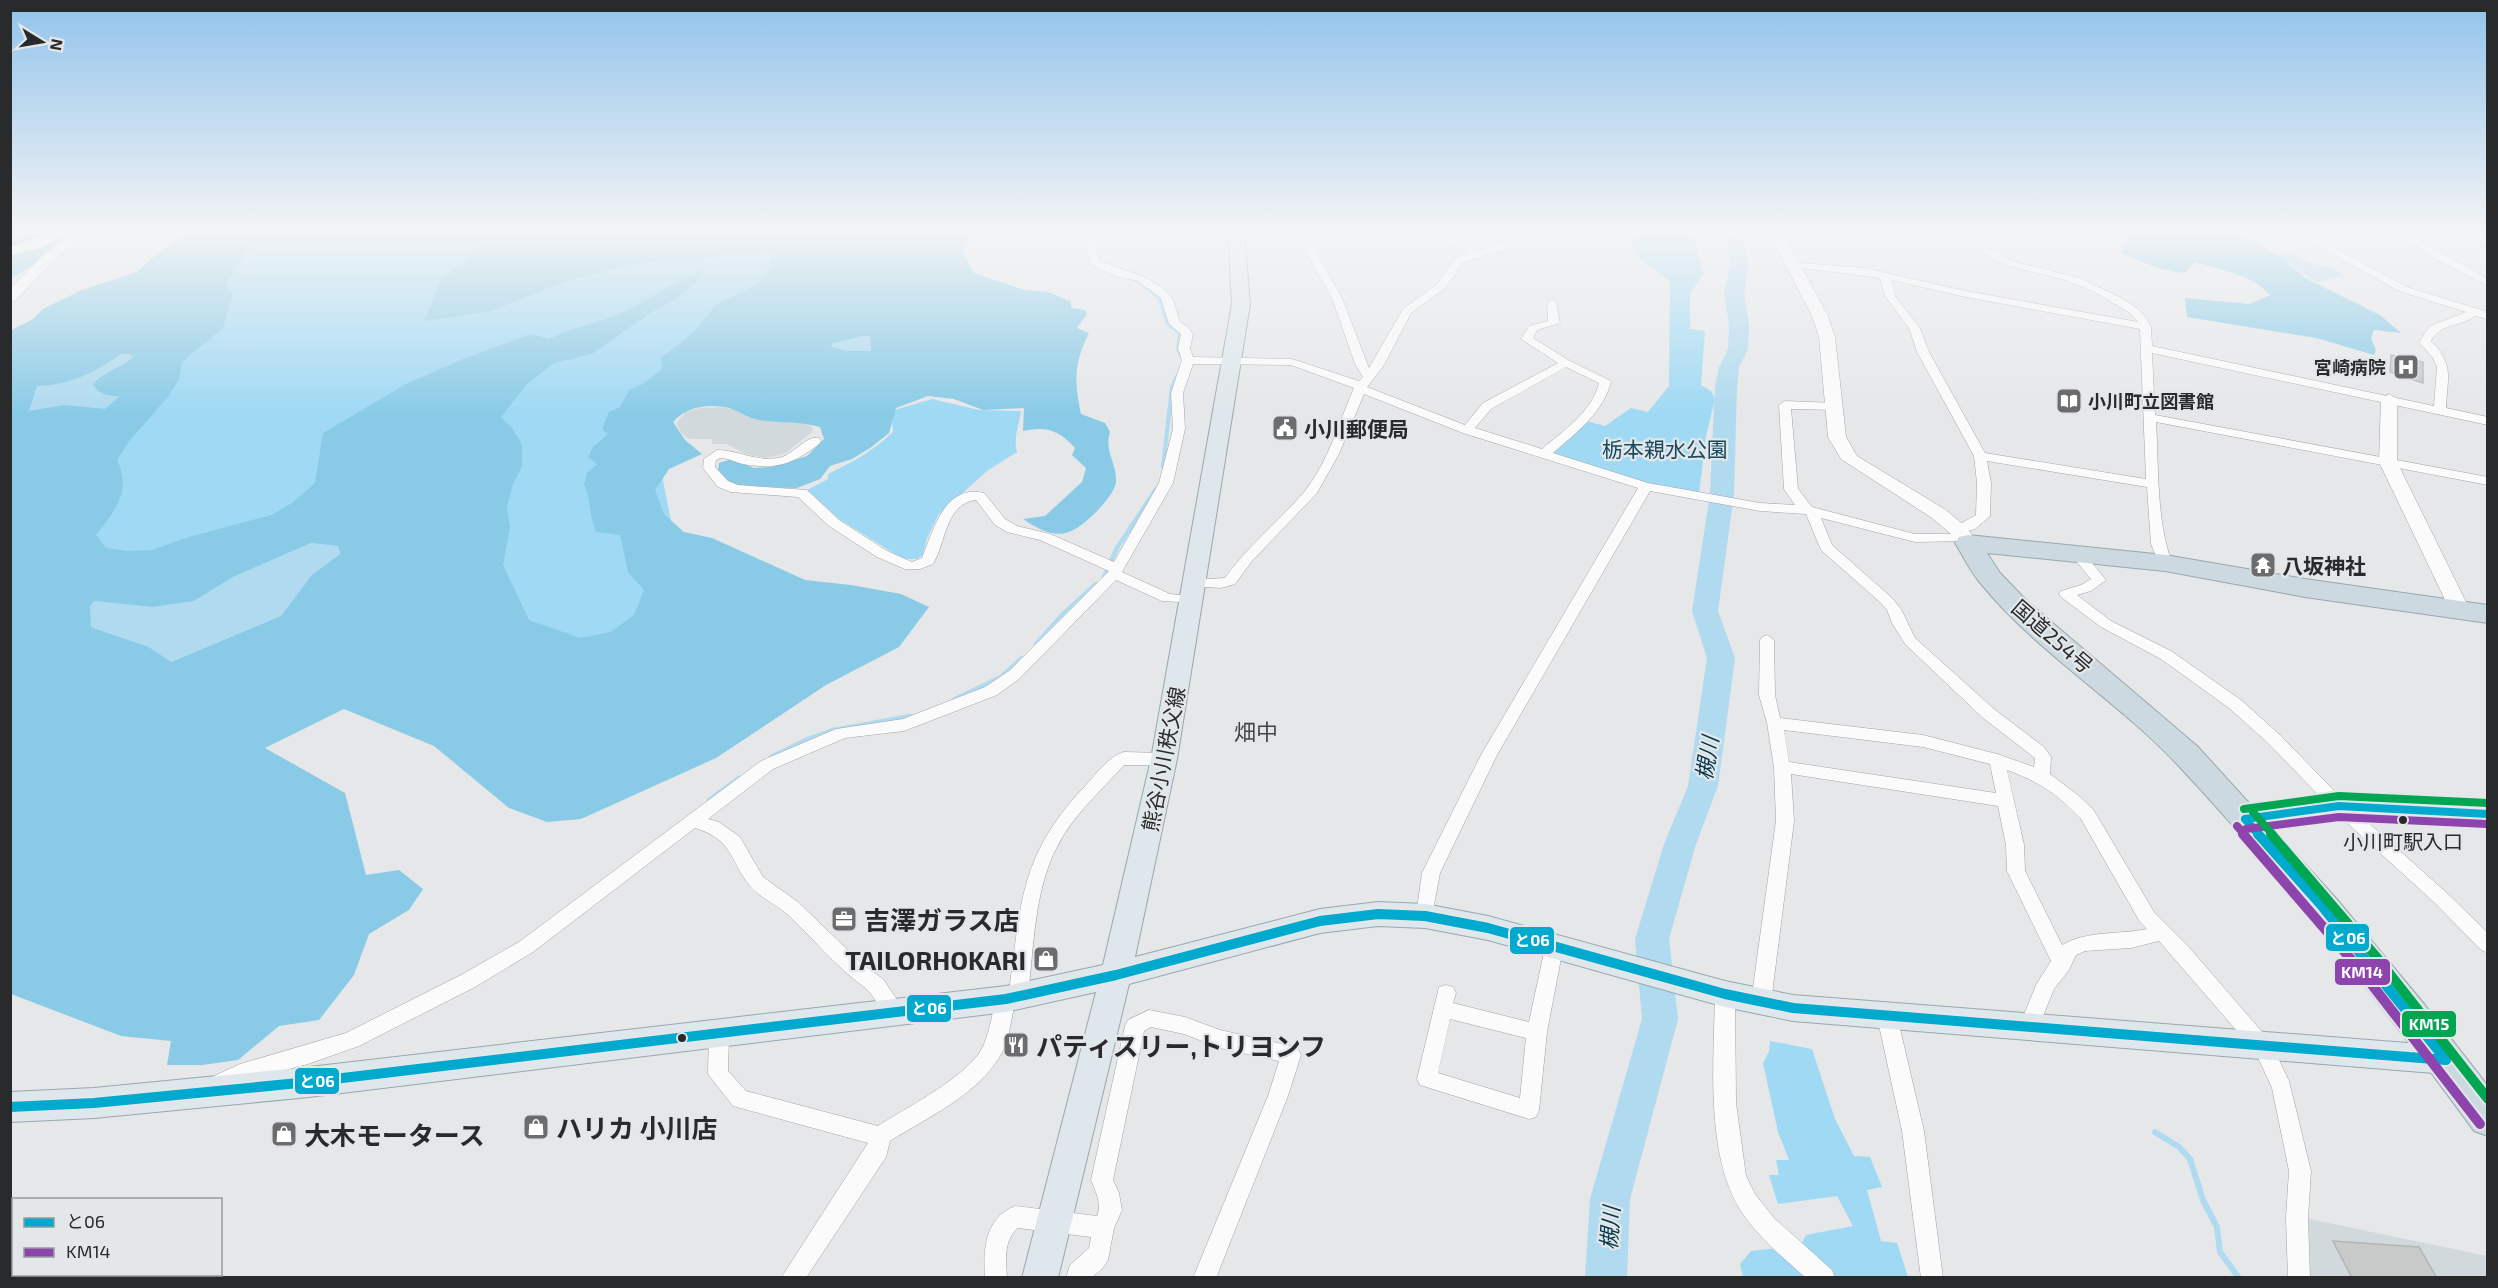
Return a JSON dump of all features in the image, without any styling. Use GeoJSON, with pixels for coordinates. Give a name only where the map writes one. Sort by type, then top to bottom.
{"type":"FeatureCollection","features":[{"type":"Feature","properties":{"kind":"highway"},"geometry":{"type":"LineString","coordinates":[[1963,537],[2079,555],[2165,563],[2305,588],[2487,614]]}},
{"type":"Feature","properties":{"kind":"highway","name":"国道254号"},"geometry":{"type":"LineString","coordinates":[[1963,537],[1990,578],[2017,607],[2186,754],[2246,819],[2464,1072],[2487,1118]]}},
{"type":"Feature","properties":{"kind":"main road","name":"熊谷小川秩父線"},"geometry":{"type":"LineString","coordinates":[[1040,1278],[1116,975],[1164,759],[1233,360],[1241,293]]}},
{"type":"Feature","properties":{"kind":"main road"},"geometry":{"type":"LineString","coordinates":[[10,1107],[94,1103],[207,1092],[896,1013],[1012,997],[1116,975],[1320,921],[1378,914],[1425,916],[1488,928],[1714,991],[1761,1002],[1813,1010],[2263,1047],[2464,1072]]}},
{"type":"Feature","properties":{"kind":"street"},"geometry":{"type":"LineString","coordinates":[[207,1092],[240,1073],[308,1056],[352,1040],[468,981],[526,947],[767,765],[842,733],[904,725],[991,691],[1014,675],[1114,571],[1167,483],[1179,429],[1177,393],[1188,360],[1184,348],[1187,334],[1183,328],[1175,324],[1166,297],[1161,293]]}},
{"type":"Feature","properties":{"kind":"street"},"geometry":{"type":"LineString","coordinates":[[1334,293],[1361,364],[1363,383]]}},
{"type":"Feature","properties":{"kind":"street"},"geometry":{"type":"LineString","coordinates":[[815,441],[794,457],[780,462],[761,463],[742,460],[726,454],[717,454],[710,459],[709,468],[723,483],[736,489],[802,493],[834,523],[882,554],[910,566],[928,561],[941,521],[951,508],[969,496],[979,496],[1000,522],[1012,529],[1045,537],[1167,598],[1193,592],[1230,581],[1247,558],[1310,493],[1328,464],[1363,383],[1378,365],[1407,311],[1432,293]]}},
{"type":"Feature","properties":{"kind":"street"},"geometry":{"type":"LineString","coordinates":[[1809,293],[1827,337],[1837,437],[1850,459],[1939,514],[1963,537]]}},
{"type":"Feature","properties":{"kind":"street"},"geometry":{"type":"LineString","coordinates":[[1889,293],[1914,328],[1923,352],[1980,456],[1984,483],[1983,516],[1970,526],[1963,537]]}},
{"type":"Feature","properties":{"kind":"street"},"geometry":{"type":"LineString","coordinates":[[1962,293],[2145,327]]}},
{"type":"Feature","properties":{"kind":"street"},"geometry":{"type":"LineString","coordinates":[[2104,293],[2136,313],[2143,320],[2145,327],[2148,349],[2149,417],[2156,535],[2165,563]]}},
{"type":"Feature","properties":{"kind":"street"},"geometry":{"type":"LineString","coordinates":[[2415,293],[2487,316]]}},
{"type":"Feature","properties":{"kind":"street"},"geometry":{"type":"LineString","coordinates":[[1544,455],[1582,420],[1604,389],[1605,381],[1566,363],[1527,339],[1533,328],[1554,323],[1552,303]]}},
{"type":"Feature","properties":{"kind":"street"},"geometry":{"type":"LineString","coordinates":[[2440,410],[2440,388],[2444,381],[2441,359],[2425,342],[2429,332],[2436,326],[2456,322],[2473,312]]}},
{"type":"Feature","properties":{"kind":"street"},"geometry":{"type":"LineString","coordinates":[[2148,349],[2487,421]]}},
{"type":"Feature","properties":{"kind":"street"},"geometry":{"type":"LineString","coordinates":[[1188,360],[1292,362],[1363,383],[1467,430],[1646,486],[1760,507],[1829,515],[1915,538],[1963,537]]}},
{"type":"Feature","properties":{"kind":"street"},"geometry":{"type":"LineString","coordinates":[[1467,430],[1487,406],[1566,363]]}},
{"type":"Feature","properties":{"kind":"street"},"geometry":{"type":"LineString","coordinates":[[2389,399],[2387,404],[2388,462],[2460,610]]}},
{"type":"Feature","properties":{"kind":"street"},"geometry":{"type":"LineString","coordinates":[[1834,407],[1785,405],[1791,489],[1794,496],[1810,512],[1826,547],[1894,609],[1910,641],[1988,714],[2038,751],[2043,757],[2041,776]]}},
{"type":"Feature","properties":{"kind":"street"},"geometry":{"type":"LineString","coordinates":[[2149,417],[2487,481]]}},
{"type":"Feature","properties":{"kind":"street"},"geometry":{"type":"LineString","coordinates":[[1980,456],[2153,484]]}},
{"type":"Feature","properties":{"kind":"street"},"geometry":{"type":"LineString","coordinates":[[1425,916],[1431,873],[1489,755],[1646,486]]}},
{"type":"Feature","properties":{"kind":"street"},"geometry":{"type":"LineString","coordinates":[[2079,555],[2099,580],[2086,588],[2066,594],[2106,624],[2166,655],[2235,704],[2274,739],[2339,806],[2442,899],[2487,945]]}},
{"type":"Feature","properties":{"kind":"street"},"geometry":{"type":"LineString","coordinates":[[1761,1002],[1785,821],[1782,767],[1775,723],[1772,719],[1766,690],[1767,640]]}},
{"type":"Feature","properties":{"kind":"street"},"geometry":{"type":"LineString","coordinates":[[1775,723],[1923,741],[1996,760],[2041,776],[2088,814],[2147,917],[2180,950],[2263,1047],[2282,1088],[2300,1172],[2297,1218],[2299,1278]]}},
{"type":"Feature","properties":{"kind":"street"},"geometry":{"type":"LineString","coordinates":[[719,1033],[718,1074],[740,1099],[880,1136],[958,1087],[978,1070],[993,1050],[1012,997],[1031,896],[1048,846],[1071,812],[1118,761],[1124,758],[1164,759]]}},
{"type":"Feature","properties":{"kind":"street"},"geometry":{"type":"LineString","coordinates":[[1996,760],[2015,845],[2016,871],[2062,964]]}},
{"type":"Feature","properties":{"kind":"street"},"geometry":{"type":"LineString","coordinates":[[1782,767],[2005,801]]}},
{"type":"Feature","properties":{"kind":"street"},"geometry":{"type":"LineString","coordinates":[[2246,819],[2339,806],[2487,814]]}},
{"type":"Feature","properties":{"kind":"street"},"geometry":{"type":"LineString","coordinates":[[692,821],[713,827],[734,842],[757,882],[792,907],[855,970],[876,985],[896,1013]]}},
{"type":"Feature","properties":{"kind":"street"},"geometry":{"type":"LineString","coordinates":[[2029,1027],[2046,985],[2069,951],[2083,943],[2131,940],[2161,933]]}},
{"type":"Feature","properties":{"kind":"street"},"geometry":{"type":"LineString","coordinates":[[1537,1032],[1444,1001],[1426,1079],[1528,1110],[1537,1032],[1554,948]]}},
{"type":"Feature","properties":{"kind":"street"},"geometry":{"type":"LineString","coordinates":[[1714,991],[1732,1167],[1739,1188],[1754,1211],[1779,1238],[1824,1278]]}},
{"type":"Feature","properties":{"kind":"street"},"geometry":{"type":"LineString","coordinates":[[1887,1016],[1913,1131],[1932,1278]]}},
{"type":"Feature","properties":{"kind":"street"},"geometry":{"type":"LineString","coordinates":[[1077,1278],[1078,1273],[1094,1261],[1100,1252],[1103,1228],[1111,1210],[1108,1193],[1102,1180],[1135,1026],[1149,1018],[1185,1026],[1220,1040],[1291,1055],[1278,1096],[1204,1278]]}},
{"type":"Feature","properties":{"kind":"street"},"geometry":{"type":"LineString","coordinates":[[792,1278],[878,1150],[880,1136]]}},
{"type":"Feature","properties":{"kind":"street"},"geometry":{"type":"LineString","coordinates":[[996,1278],[996,1243],[1000,1229],[1007,1221],[1015,1217],[1103,1228]]}},
{"type":"Feature","properties":{"kind":"shaded area"},"geometry":{"type":"Polygon","coordinates":[[[76,293],[233,293],[223,328],[182,362],[179,379],[168,397],[130,440],[117,460],[123,481],[122,491],[115,509],[96,535],[106,548],[127,551],[152,550],[189,537],[271,515],[292,503],[315,483],[323,433],[408,383],[463,359],[531,334],[549,339],[615,316],[658,293],[683,293],[592,354],[554,363],[527,384],[501,417],[512,428],[522,445],[522,466],[513,484],[507,507],[510,528],[503,565],[529,620],[580,638],[611,632],[634,615],[644,590],[628,572],[620,535],[596,532],[584,484],[587,473],[597,464],[588,457],[593,447],[608,434],[602,429],[609,412],[620,407],[629,390],[643,384],[662,369],[661,358],[693,333],[716,305],[740,293],[1051,293],[1070,301],[1072,308],[1085,310],[1087,314],[1077,328],[1089,333],[1080,354],[1076,382],[1081,414],[1105,423],[1110,432],[1109,446],[1116,482],[1099,509],[1080,526],[1063,534],[1045,531],[1023,519],[1045,516],[1082,482],[1086,468],[1072,455],[1075,448],[1058,433],[1052,431],[1039,429],[1023,431],[1024,408],[983,410],[954,399],[928,396],[896,408],[889,433],[852,459],[830,466],[820,479],[797,488],[743,487],[726,482],[718,470],[719,463],[732,459],[754,468],[771,467],[807,456],[824,439],[820,427],[755,419],[732,409],[717,406],[696,408],[683,413],[673,422],[685,440],[702,454],[669,469],[655,490],[664,514],[684,532],[712,538],[805,580],[901,594],[929,607],[899,647],[826,685],[716,758],[581,819],[547,822],[509,808],[434,746],[344,709],[265,748],[345,793],[366,875],[399,870],[423,889],[409,910],[369,934],[354,975],[319,1020],[279,1026],[238,1060],[202,1065],[167,1065],[171,1041],[121,1036],[11,994],[10,331],[33,319],[43,309],[76,293]],[[311,543],[233,577],[194,601],[153,607],[94,601],[91,627],[149,647],[171,662],[281,616],[312,574],[340,554],[338,546],[311,543]]]}},
{"type":"Feature","properties":{"kind":"shaded area"},"geometry":{"type":"Polygon","coordinates":[[[436,293],[536,293],[491,311],[424,321],[436,293]]]}},
{"type":"Feature","properties":{"kind":"shaded area"},"geometry":{"type":"Polygon","coordinates":[[[2268,293],[2336,293],[2380,315],[2401,333],[2374,330],[2371,338],[2376,350],[2374,355],[2316,338],[2187,317],[2185,298],[2250,304],[2270,295],[2268,293]]]}},
{"type":"Feature","properties":{"kind":"shaded area"},"geometry":{"type":"Polygon","coordinates":[[[870,336],[871,351],[847,351],[831,347],[833,343],[870,336]]]}},
{"type":"Feature","properties":{"kind":"shaded area"},"geometry":{"type":"Polygon","coordinates":[[[121,354],[130,354],[133,357],[101,377],[93,385],[105,394],[120,396],[105,409],[65,405],[29,411],[37,386],[71,381],[102,367],[121,354]]]}},
{"type":"Feature","properties":{"kind":"shaded area"},"geometry":{"type":"Polygon","coordinates":[[[720,407],[801,422],[811,426],[813,431],[786,453],[765,458],[746,454],[726,444],[712,444],[712,439],[690,439],[682,434],[676,424],[686,412],[700,408],[720,407]]]}},
{"type":"Feature","properties":{"kind":"shaded area"},"geometry":{"type":"Polygon","coordinates":[[[311,543],[338,546],[340,554],[312,575],[281,616],[171,662],[149,647],[91,627],[90,606],[94,601],[153,607],[194,601],[233,577],[311,543]]]}},
{"type":"Feature","properties":{"kind":"shaded area"},"geometry":{"type":"Polygon","coordinates":[[[2309,1219],[2487,1256],[2487,1277],[2310,1277],[2309,1219]]]}},
{"type":"Feature","properties":{"kind":"green space"},"geometry":{"type":"Polygon","coordinates":[[[203,293],[769,293],[651,419],[701,674],[394,660],[256,726],[11,570],[203,293]]]}},
{"type":"Feature","properties":{"kind":"green space","name":"栃本親水公園"},"geometry":{"type":"Polygon","coordinates":[[[1670,293],[1691,293],[1690,329],[1705,331],[1701,385],[1711,391],[1715,399],[1706,436],[1699,494],[1657,487],[1553,454],[1552,450],[1586,421],[1605,426],[1631,408],[1648,412],[1669,386],[1670,293]]]}},
{"type":"Feature","properties":{"kind":"green space"},"geometry":{"type":"Polygon","coordinates":[[[932,399],[979,410],[1021,411],[1016,437],[1017,452],[987,471],[939,514],[927,538],[923,555],[917,559],[903,559],[839,519],[807,490],[828,479],[828,474],[862,456],[893,432],[891,411],[932,399]]]}},
{"type":"Feature","properties":{"kind":"green space"},"geometry":{"type":"Polygon","coordinates":[[[1770,1041],[1812,1049],[1835,1119],[1854,1156],[1870,1157],[1882,1187],[1867,1190],[1881,1241],[1897,1243],[1908,1277],[1831,1277],[1799,1249],[1806,1235],[1853,1226],[1837,1196],[1778,1204],[1769,1175],[1779,1175],[1776,1160],[1789,1160],[1778,1132],[1763,1063],[1769,1052],[1770,1041]]]}},
{"type":"Feature","properties":{"kind":"green space"},"geometry":{"type":"Polygon","coordinates":[[[1778,1248],[1814,1277],[1743,1277],[1740,1264],[1751,1251],[1778,1248]]]}},
{"type":"Feature","properties":{"kind":"building","name":"宮崎病院"},"geometry":{"type":"Polygon","coordinates":[[[2391,355],[2423,362],[2423,383],[2390,372],[2391,355]]]}},
{"type":"Feature","properties":{"kind":"building"},"geometry":{"type":"Polygon","coordinates":[[[2333,1241],[2419,1247],[2437,1278],[2352,1278],[2333,1241]]]}},
{"type":"Feature","properties":{"kind":"waterway"},"geometry":{"type":"LineString","coordinates":[[1153,293],[1159,298],[1168,324],[1180,332],[1178,349],[1181,356]]}},
{"type":"Feature","properties":{"kind":"waterway","name":"槻川"},"geometry":{"type":"LineString","coordinates":[[1606,1278],[1610,1199],[1660,1019],[1652,939],[1680,844],[1703,786],[1721,658],[1705,611],[1722,494],[1726,387],[1729,367],[1738,349],[1739,325],[1734,293]]}},
{"type":"Feature","properties":{"kind":"waterway"},"geometry":{"type":"LineString","coordinates":[[1163,467],[1172,387],[1178,375]]}},
{"type":"Feature","properties":{"kind":"waterway"},"geometry":{"type":"LineString","coordinates":[[1104,577],[1117,548],[1155,491]]}},
{"type":"Feature","properties":{"kind":"waterway"},"geometry":{"type":"LineString","coordinates":[[1036,644],[1062,615],[1096,584]]}},
{"type":"Feature","properties":{"kind":"waterway"},"geometry":{"type":"LineString","coordinates":[[955,699],[1001,677],[1022,658]]}},
{"type":"Feature","properties":{"kind":"waterway"},"geometry":{"type":"LineString","coordinates":[[771,757],[808,739],[834,730],[911,716]]}},
{"type":"Feature","properties":{"kind":"waterway"},"geometry":{"type":"LineString","coordinates":[[709,800],[739,778]]}},
{"type":"Feature","properties":{"kind":"waterway"},"geometry":{"type":"LineString","coordinates":[[2155,1132],[2179,1147],[2190,1159],[2203,1200],[2217,1227],[2220,1252],[2239,1278]]}},
{"type":"Feature","properties":{"kind":"transit line","name":"KM15"},"geometry":{"type":"LineString","coordinates":[[2244,809],[2339,796],[2488,803]]}},
{"type":"Feature","properties":{"kind":"transit line","name":"と06"},"geometry":{"type":"LineString","coordinates":[[2245,819],[2339,806],[2488,814]]}},
{"type":"Feature","properties":{"kind":"transit line","name":"KM15"},"geometry":{"type":"LineString","coordinates":[[2253,812],[2378,959],[2488,1099]]}},
{"type":"Feature","properties":{"kind":"transit line","name":"KM14"},"geometry":{"type":"LineString","coordinates":[[2246,829],[2339,817],[2487,824]]}},
{"type":"Feature","properties":{"kind":"transit line","name":"と06"},"geometry":{"type":"LineString","coordinates":[[2245,819],[2322,906],[2446,1060]]}},
{"type":"Feature","properties":{"kind":"transit line","name":"KM14"},"geometry":{"type":"LineString","coordinates":[[2237,826],[2362,972],[2480,1124]]}},
{"type":"Feature","properties":{"kind":"transit line","name":"と06"},"geometry":{"type":"LineString","coordinates":[[10,1107],[94,1103],[309,1082],[1006,999],[1116,975],[1320,921],[1378,914],[1425,916],[1488,928],[1725,994],[1793,1008],[2446,1060]]}},
{"type":"Feature","properties":{"kind":"place","name":"宮崎病院"},"geometry":{"type":"Point","coordinates":[2406,367]}},
{"type":"Feature","properties":{"kind":"place","name":"小川町立図書館"},"geometry":{"type":"Point","coordinates":[2069,401]}},
{"type":"Feature","properties":{"kind":"place","name":"小川郵便局"},"geometry":{"type":"Point","coordinates":[1285,428]}},
{"type":"Feature","properties":{"kind":"place","name":"八坂神社"},"geometry":{"type":"Point","coordinates":[2263,565]}},
{"type":"Feature","properties":{"kind":"place","name":"小川町駅入口"},"geometry":{"type":"Point","coordinates":[2403,820]}},
{"type":"Feature","properties":{"kind":"place","name":"吉澤ガラス店"},"geometry":{"type":"Point","coordinates":[844,919]}},
{"type":"Feature","properties":{"kind":"place","name":"TAILORHOKARI"},"geometry":{"type":"Point","coordinates":[1046,959]}},
{"type":"Feature","properties":{"kind":"place","name":"パティスリー,トリヨンフ"},"geometry":{"type":"Point","coordinates":[1016,1045]}},
{"type":"Feature","properties":{"kind":"place","name":"ハリカ 小川店"},"geometry":{"type":"Point","coordinates":[536,1127]}},
{"type":"Feature","properties":{"kind":"place","name":"大木モータース"},"geometry":{"type":"Point","coordinates":[284,1134]}},
{"type":"Feature","properties":{"kind":"district","name":"畑中"},"geometry":{"type":"Point","coordinates":[1256,731]}}]}
